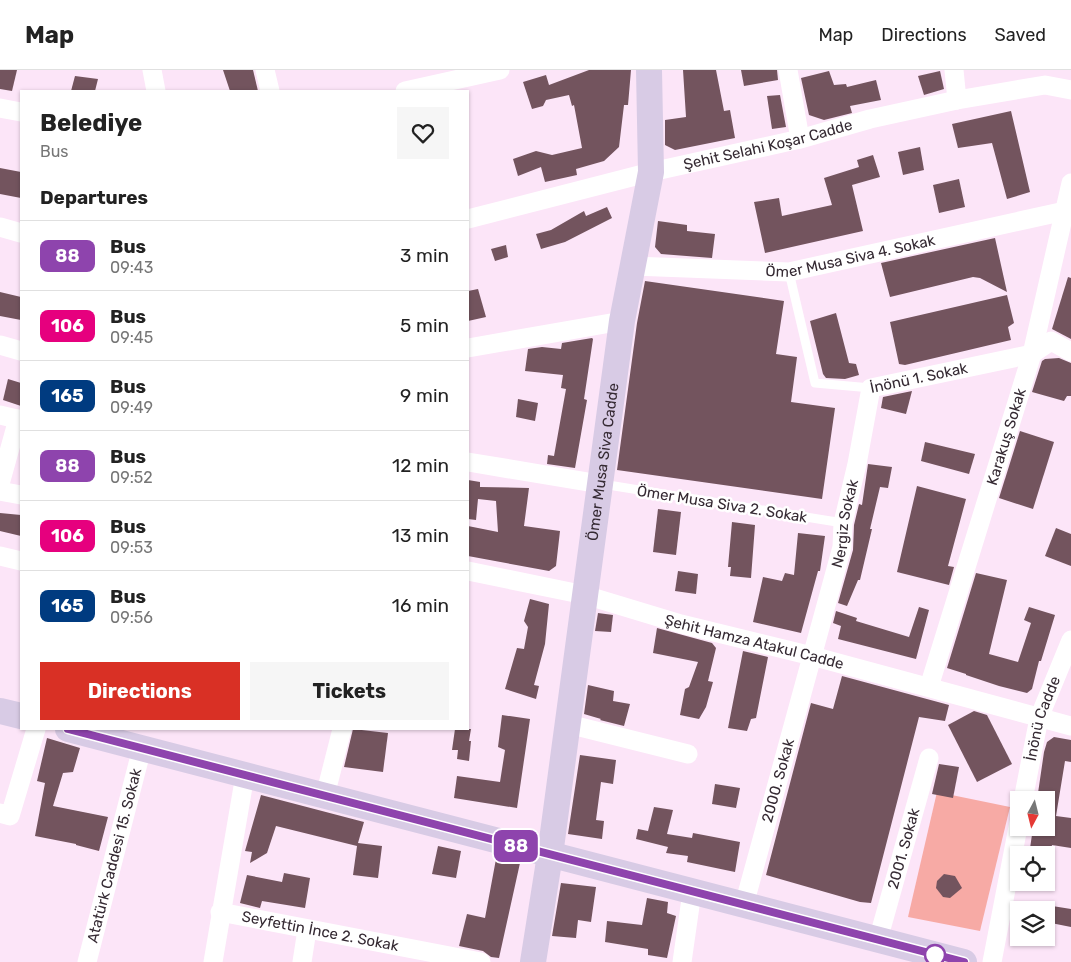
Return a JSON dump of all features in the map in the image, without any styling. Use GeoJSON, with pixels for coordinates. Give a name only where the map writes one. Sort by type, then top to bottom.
{"type":"FeatureCollection","features":[{"type":"Feature","properties":{"kind":"main road","name":"Ömer Musa Siva Cadde"},"geometry":{"type":"LineString","coordinates":[[534,962],[622,321],[651,172],[649,70]]}},
{"type":"Feature","properties":{"kind":"main road"},"geometry":{"type":"LineString","coordinates":[[0,711],[20,716]]}},
{"type":"Feature","properties":{"kind":"main road"},"geometry":{"type":"LineString","coordinates":[[72,730],[878,940],[932,958],[964,962]]}},
{"type":"Feature","properties":{"kind":"street"},"geometry":{"type":"LineString","coordinates":[[152,70],[156,90]]}},
{"type":"Feature","properties":{"kind":"street"},"geometry":{"type":"LineString","coordinates":[[266,70],[270,90]]}},
{"type":"Feature","properties":{"kind":"street"},"geometry":{"type":"LineString","coordinates":[[410,90],[500,70]]}},
{"type":"Feature","properties":{"kind":"street"},"geometry":{"type":"LineString","coordinates":[[788,70],[800,138]]}},
{"type":"Feature","properties":{"kind":"street"},"geometry":{"type":"LineString","coordinates":[[954,70],[957,100]]}},
{"type":"Feature","properties":{"kind":"street","name":"Şehit Selahi Koşar Cadde"},"geometry":{"type":"LineString","coordinates":[[469,219],[651,172],[800,138],[870,118],[957,100],[1045,86],[1071,90]]}},
{"type":"Feature","properties":{"kind":"street"},"geometry":{"type":"LineString","coordinates":[[0,108],[20,112]]}},
{"type":"Feature","properties":{"kind":"street","name":"Karakuş Sokak"},"geometry":{"type":"LineString","coordinates":[[929,687],[1032,354],[1071,183]]}},
{"type":"Feature","properties":{"kind":"street","name":"Ömer Musa Siva 4. Sokak"},"geometry":{"type":"LineString","coordinates":[[633,266],[789,272],[1065,211]]}},
{"type":"Feature","properties":{"kind":"street"},"geometry":{"type":"LineString","coordinates":[[0,227],[20,233]]}},
{"type":"Feature","properties":{"kind":"street"},"geometry":{"type":"LineString","coordinates":[[469,348],[622,321]]}},
{"type":"Feature","properties":{"kind":"street","name":"İnönü 1. Sokak"},"geometry":{"type":"LineString","coordinates":[[871,388],[1032,354],[1052,341],[1071,352]]}},
{"type":"Feature","properties":{"kind":"street"},"geometry":{"type":"LineString","coordinates":[[0,345],[20,351]]}},
{"type":"Feature","properties":{"kind":"street","name":"Nergiz Sokak"},"geometry":{"type":"LineString","coordinates":[[812,656],[842,547],[843,523],[857,464],[871,388]]}},
{"type":"Feature","properties":{"kind":"street"},"geometry":{"type":"LineString","coordinates":[[0,484],[13,418]]}},
{"type":"Feature","properties":{"kind":"street"},"geometry":{"type":"LineString","coordinates":[[469,462],[600,484]]}},
{"type":"Feature","properties":{"kind":"street"},"geometry":{"type":"LineString","coordinates":[[0,491],[20,495]]}},
{"type":"Feature","properties":{"kind":"street"},"geometry":{"type":"LineString","coordinates":[[0,556],[20,561]]}},
{"type":"Feature","properties":{"kind":"street","name":"Şehit Hamza Atakul Cadde"},"geometry":{"type":"LineString","coordinates":[[469,570],[585,595],[681,624],[812,656],[1071,726]]}},
{"type":"Feature","properties":{"kind":"street","name":"İnönü Cadde"},"geometry":{"type":"LineString","coordinates":[[1025,791],[1039,718],[1071,640]]}},
{"type":"Feature","properties":{"kind":"street","name":"2000. Sokak"},"geometry":{"type":"LineString","coordinates":[[744,905],[812,656]]}},
{"type":"Feature","properties":{"kind":"street"},"geometry":{"type":"LineString","coordinates":[[568,724],[688,754]]}},
{"type":"Feature","properties":{"kind":"street"},"geometry":{"type":"LineString","coordinates":[[5,814],[36,730]]}},
{"type":"Feature","properties":{"kind":"street"},"geometry":{"type":"LineString","coordinates":[[325,796],[342,730]]}},
{"type":"Feature","properties":{"kind":"street","name":"Atatürk Caddesi 15. Sokak"},"geometry":{"type":"LineString","coordinates":[[88,962],[142,748]]}},
{"type":"Feature","properties":{"kind":"street","name":"2001. Sokak"},"geometry":{"type":"LineString","coordinates":[[878,940],[929,758]]}},
{"type":"Feature","properties":{"kind":"street"},"geometry":{"type":"LineString","coordinates":[[213,962],[220,912],[245,775]]}},
{"type":"Feature","properties":{"kind":"street"},"geometry":{"type":"LineString","coordinates":[[992,962],[1016,836]]}},
{"type":"Feature","properties":{"kind":"street"},"geometry":{"type":"LineString","coordinates":[[682,962],[692,892]]}},
{"type":"Feature","properties":{"kind":"street","name":"Seyfettin İnce 2. Sokak"},"geometry":{"type":"LineString","coordinates":[[220,912],[481,962]]}},
{"type":"Feature","properties":{"kind":"street"},"geometry":{"type":"LineString","coordinates":[[302,962],[308,930]]}},
{"type":"Feature","properties":{"kind":"lane","name":"İnönü 1. Sokak"},"geometry":{"type":"LineString","coordinates":[[789,272],[815,383],[871,388]]}},
{"type":"Feature","properties":{"kind":"lane","name":"Ömer Musa Siva 2. Sokak"},"geometry":{"type":"LineString","coordinates":[[600,484],[843,523]]}},
{"type":"Feature","properties":{"kind":"shaded area"},"geometry":{"type":"Polygon","coordinates":[[[937,792],[1010,807],[980,931],[908,917],[937,792]]]}},
{"type":"Feature","properties":{"kind":"building"},"geometry":{"type":"Polygon","coordinates":[[[0,70],[17,70],[12,91],[0,89],[0,70]]]}},
{"type":"Feature","properties":{"kind":"building"},"geometry":{"type":"Polygon","coordinates":[[[223,70],[253,70],[258,90],[230,90],[223,70]]]}},
{"type":"Feature","properties":{"kind":"building"},"geometry":{"type":"Polygon","coordinates":[[[589,70],[631,70],[628,105],[624,105],[619,147],[604,161],[576,169],[577,175],[545,182],[541,167],[518,176],[513,159],[536,151],[552,155],[582,148],[574,105],[572,106],[569,95],[546,100],[543,106],[532,109],[523,82],[546,75],[549,85],[589,70]]]}},
{"type":"Feature","properties":{"kind":"building"},"geometry":{"type":"Polygon","coordinates":[[[683,70],[716,70],[724,111],[730,110],[735,138],[675,150],[665,145],[665,120],[686,117],[683,70]]]}},
{"type":"Feature","properties":{"kind":"building"},"geometry":{"type":"Polygon","coordinates":[[[741,70],[777,70],[778,80],[744,86],[741,70]]]}},
{"type":"Feature","properties":{"kind":"building"},"geometry":{"type":"Polygon","coordinates":[[[829,71],[834,85],[846,84],[847,87],[876,80],[881,100],[850,106],[852,113],[824,120],[809,115],[801,78],[829,71]]]}},
{"type":"Feature","properties":{"kind":"building"},"geometry":{"type":"Polygon","coordinates":[[[940,71],[944,89],[924,95],[918,76],[940,71]]]}},
{"type":"Feature","properties":{"kind":"building"},"geometry":{"type":"Polygon","coordinates":[[[75,76],[98,79],[95,90],[71,90],[75,76]]]}},
{"type":"Feature","properties":{"kind":"building"},"geometry":{"type":"Polygon","coordinates":[[[780,95],[786,127],[772,129],[767,96],[780,95]]]}},
{"type":"Feature","properties":{"kind":"building"},"geometry":{"type":"Polygon","coordinates":[[[1011,111],[1030,192],[1007,199],[992,143],[958,148],[952,124],[1011,111]]]}},
{"type":"Feature","properties":{"kind":"building"},"geometry":{"type":"Polygon","coordinates":[[[920,147],[924,170],[903,175],[898,152],[920,147]]]}},
{"type":"Feature","properties":{"kind":"building"},"geometry":{"type":"Polygon","coordinates":[[[873,155],[880,177],[852,185],[863,231],[765,253],[754,202],[779,198],[782,216],[832,205],[824,178],[859,167],[857,160],[873,155]]]}},
{"type":"Feature","properties":{"kind":"building"},"geometry":{"type":"Polygon","coordinates":[[[0,168],[20,172],[20,198],[0,194],[0,168]]]}},
{"type":"Feature","properties":{"kind":"building"},"geometry":{"type":"Polygon","coordinates":[[[959,179],[965,207],[939,213],[933,185],[959,179]]]}},
{"type":"Feature","properties":{"kind":"building"},"geometry":{"type":"Polygon","coordinates":[[[607,207],[612,218],[565,242],[541,249],[536,234],[551,230],[584,211],[586,216],[607,207]]]}},
{"type":"Feature","properties":{"kind":"building"},"geometry":{"type":"Polygon","coordinates":[[[658,221],[687,225],[687,231],[715,234],[712,258],[661,254],[655,247],[658,221]]]}},
{"type":"Feature","properties":{"kind":"building"},"geometry":{"type":"Polygon","coordinates":[[[995,238],[1007,292],[980,278],[973,277],[890,297],[881,263],[995,238]]]}},
{"type":"Feature","properties":{"kind":"building"},"geometry":{"type":"Polygon","coordinates":[[[506,245],[508,257],[495,261],[491,249],[506,245]]]}},
{"type":"Feature","properties":{"kind":"building"},"geometry":{"type":"Polygon","coordinates":[[[1068,277],[1071,278],[1071,339],[1052,329],[1068,277]]]}},
{"type":"Feature","properties":{"kind":"building"},"geometry":{"type":"Polygon","coordinates":[[[645,281],[784,301],[776,354],[797,357],[791,402],[835,408],[822,499],[617,470],[637,323],[645,281]]]}},
{"type":"Feature","properties":{"kind":"building"},"geometry":{"type":"Polygon","coordinates":[[[478,289],[486,317],[469,321],[469,291],[478,289]]]}},
{"type":"Feature","properties":{"kind":"building"},"geometry":{"type":"Polygon","coordinates":[[[0,292],[20,297],[20,320],[0,316],[0,292]]]}},
{"type":"Feature","properties":{"kind":"building"},"geometry":{"type":"Polygon","coordinates":[[[1007,295],[1014,323],[1008,327],[1011,340],[905,365],[899,364],[890,322],[1007,295]]]}},
{"type":"Feature","properties":{"kind":"building"},"geometry":{"type":"Polygon","coordinates":[[[836,313],[849,363],[856,364],[859,375],[845,379],[826,378],[823,374],[810,321],[836,313]]]}},
{"type":"Feature","properties":{"kind":"building"},"geometry":{"type":"Polygon","coordinates":[[[592,338],[584,399],[587,400],[575,468],[547,464],[548,455],[554,456],[566,389],[561,388],[563,375],[525,371],[528,349],[542,347],[561,349],[562,343],[592,338]]]}},
{"type":"Feature","properties":{"kind":"building"},"geometry":{"type":"Polygon","coordinates":[[[1059,358],[1071,363],[1071,396],[1067,396],[1064,401],[1032,392],[1042,361],[1059,358]]]}},
{"type":"Feature","properties":{"kind":"building"},"geometry":{"type":"Polygon","coordinates":[[[8,379],[20,383],[20,406],[3,400],[8,379]]]}},
{"type":"Feature","properties":{"kind":"building"},"geometry":{"type":"Polygon","coordinates":[[[912,391],[906,414],[881,408],[883,397],[912,391]]]}},
{"type":"Feature","properties":{"kind":"building"},"geometry":{"type":"Polygon","coordinates":[[[518,399],[538,403],[535,421],[516,417],[518,399]]]}},
{"type":"Feature","properties":{"kind":"building"},"geometry":{"type":"Polygon","coordinates":[[[1020,431],[1054,442],[1033,509],[999,498],[1020,431]]]}},
{"type":"Feature","properties":{"kind":"building"},"geometry":{"type":"Polygon","coordinates":[[[925,442],[975,454],[969,474],[921,461],[925,442]]]}},
{"type":"Feature","properties":{"kind":"building"},"geometry":{"type":"Polygon","coordinates":[[[868,464],[892,467],[888,488],[880,487],[860,580],[858,580],[847,606],[838,603],[853,550],[854,525],[859,504],[862,505],[868,464]]]}},
{"type":"Feature","properties":{"kind":"building"},"geometry":{"type":"Polygon","coordinates":[[[469,480],[480,482],[480,487],[529,488],[524,526],[560,531],[556,566],[549,571],[469,556],[469,526],[498,532],[496,501],[478,499],[476,520],[469,519],[469,480]]]}},
{"type":"Feature","properties":{"kind":"building"},"geometry":{"type":"Polygon","coordinates":[[[917,486],[966,499],[948,566],[954,567],[949,585],[897,572],[917,486]]]}},
{"type":"Feature","properties":{"kind":"building"},"geometry":{"type":"Polygon","coordinates":[[[658,509],[681,512],[676,555],[653,552],[658,509]]]}},
{"type":"Feature","properties":{"kind":"building"},"geometry":{"type":"Polygon","coordinates":[[[0,513],[20,515],[20,536],[0,531],[0,513]]]}},
{"type":"Feature","properties":{"kind":"building"},"geometry":{"type":"Polygon","coordinates":[[[732,522],[755,525],[751,578],[730,576],[731,567],[728,567],[732,522]]]}},
{"type":"Feature","properties":{"kind":"building"},"geometry":{"type":"Polygon","coordinates":[[[1056,528],[1071,534],[1071,566],[1045,556],[1056,528]]]}},
{"type":"Feature","properties":{"kind":"building"},"geometry":{"type":"Polygon","coordinates":[[[798,533],[825,536],[820,571],[818,571],[801,633],[753,622],[763,577],[782,581],[785,573],[794,575],[798,533]]]}},
{"type":"Feature","properties":{"kind":"building"},"geometry":{"type":"Polygon","coordinates":[[[678,571],[698,574],[696,594],[675,591],[678,571]]]}},
{"type":"Feature","properties":{"kind":"building"},"geometry":{"type":"Polygon","coordinates":[[[976,573],[1007,580],[989,654],[1018,662],[1031,623],[1024,620],[1029,607],[1055,615],[1041,661],[1039,661],[1032,689],[1027,693],[999,686],[947,668],[976,573]]]}},
{"type":"Feature","properties":{"kind":"building"},"geometry":{"type":"Polygon","coordinates":[[[530,599],[549,604],[545,644],[534,685],[539,686],[536,699],[505,689],[517,648],[524,649],[528,627],[524,621],[530,599]]]}},
{"type":"Feature","properties":{"kind":"building"},"geometry":{"type":"Polygon","coordinates":[[[919,607],[929,610],[916,659],[838,639],[841,626],[833,623],[836,611],[857,618],[856,621],[909,637],[919,607]]]}},
{"type":"Feature","properties":{"kind":"building"},"geometry":{"type":"Polygon","coordinates":[[[598,613],[613,615],[611,632],[595,631],[598,613]]]}},
{"type":"Feature","properties":{"kind":"building"},"geometry":{"type":"Polygon","coordinates":[[[657,628],[712,643],[716,648],[708,681],[713,682],[706,707],[699,719],[680,715],[685,689],[689,687],[698,662],[653,653],[657,628]]]}},
{"type":"Feature","properties":{"kind":"building"},"geometry":{"type":"Polygon","coordinates":[[[743,651],[768,657],[756,718],[751,719],[747,731],[728,728],[743,651]]]}},
{"type":"Feature","properties":{"kind":"building"},"geometry":{"type":"Polygon","coordinates":[[[842,676],[949,705],[945,721],[919,717],[871,903],[860,902],[766,875],[811,703],[833,709],[842,676]]]}},
{"type":"Feature","properties":{"kind":"building"},"geometry":{"type":"Polygon","coordinates":[[[588,685],[614,691],[613,701],[630,704],[624,726],[584,714],[588,685]]]}},
{"type":"Feature","properties":{"kind":"building"},"geometry":{"type":"Polygon","coordinates":[[[974,711],[987,715],[1012,764],[977,782],[948,725],[974,711]]]}},
{"type":"Feature","properties":{"kind":"building"},"geometry":{"type":"Polygon","coordinates":[[[502,715],[530,719],[517,808],[454,798],[457,776],[500,782],[505,750],[498,747],[502,715]]]}},
{"type":"Feature","properties":{"kind":"building"},"geometry":{"type":"Polygon","coordinates":[[[471,729],[469,761],[457,759],[458,750],[452,750],[455,730],[471,729]]]}},
{"type":"Feature","properties":{"kind":"building"},"geometry":{"type":"Polygon","coordinates":[[[353,730],[388,733],[383,772],[344,767],[353,730]]]}},
{"type":"Feature","properties":{"kind":"building"},"geometry":{"type":"Polygon","coordinates":[[[1054,737],[1071,740],[1071,762],[1065,761],[1056,816],[1071,818],[1071,848],[1052,845],[1030,846],[1032,836],[1055,836],[1055,791],[1038,791],[1047,742],[1054,737]]]}},
{"type":"Feature","properties":{"kind":"building"},"geometry":{"type":"Polygon","coordinates":[[[47,738],[80,748],[73,772],[63,773],[53,806],[108,817],[99,851],[76,844],[35,836],[45,783],[37,781],[47,738]]]}},
{"type":"Feature","properties":{"kind":"building"},"geometry":{"type":"Polygon","coordinates":[[[580,755],[616,760],[613,784],[601,782],[596,820],[604,821],[602,839],[568,834],[580,755]]]}},
{"type":"Feature","properties":{"kind":"building"},"geometry":{"type":"Polygon","coordinates":[[[939,764],[959,767],[953,798],[932,794],[939,764]]]}},
{"type":"Feature","properties":{"kind":"building"},"geometry":{"type":"Polygon","coordinates":[[[715,784],[740,788],[736,808],[712,804],[715,784]]]}},
{"type":"Feature","properties":{"kind":"building"},"geometry":{"type":"Polygon","coordinates":[[[261,795],[364,822],[358,843],[382,846],[378,878],[353,875],[357,846],[276,826],[267,853],[250,863],[252,852],[245,851],[261,795]]]}},
{"type":"Feature","properties":{"kind":"building"},"geometry":{"type":"Polygon","coordinates":[[[654,807],[673,810],[667,834],[692,838],[693,833],[740,842],[735,872],[687,862],[688,856],[666,853],[668,847],[636,839],[638,829],[648,831],[654,807]]]}},
{"type":"Feature","properties":{"kind":"building"},"geometry":{"type":"Polygon","coordinates":[[[438,846],[461,851],[456,878],[432,874],[438,846]]]}},
{"type":"Feature","properties":{"kind":"building"},"geometry":{"type":"Polygon","coordinates":[[[496,859],[520,863],[499,958],[491,957],[483,951],[459,946],[467,914],[485,918],[496,859]]]}},
{"type":"Feature","properties":{"kind":"building"},"geometry":{"type":"Polygon","coordinates":[[[284,873],[310,878],[305,908],[262,901],[260,908],[240,903],[247,875],[282,882],[284,873]]]}},
{"type":"Feature","properties":{"kind":"building"},"geometry":{"type":"Polygon","coordinates":[[[944,874],[955,876],[962,888],[950,898],[943,897],[936,888],[937,881],[944,874]]]}},
{"type":"Feature","properties":{"kind":"building"},"geometry":{"type":"Polygon","coordinates":[[[561,883],[596,887],[591,922],[578,920],[576,938],[552,936],[561,883]]]}},
{"type":"Feature","properties":{"kind":"building"},"geometry":{"type":"Polygon","coordinates":[[[647,898],[668,902],[667,913],[676,916],[667,958],[648,955],[648,949],[605,942],[607,921],[642,925],[647,898]]]}},
{"type":"Feature","properties":{"kind":"building"},"geometry":{"type":"Polygon","coordinates":[[[1055,906],[1071,909],[1071,927],[1055,924],[1055,906]]]}},
{"type":"Feature","properties":{"kind":"bus line","name":"88"},"geometry":{"type":"LineString","coordinates":[[72,730],[964,962]]}}]}
